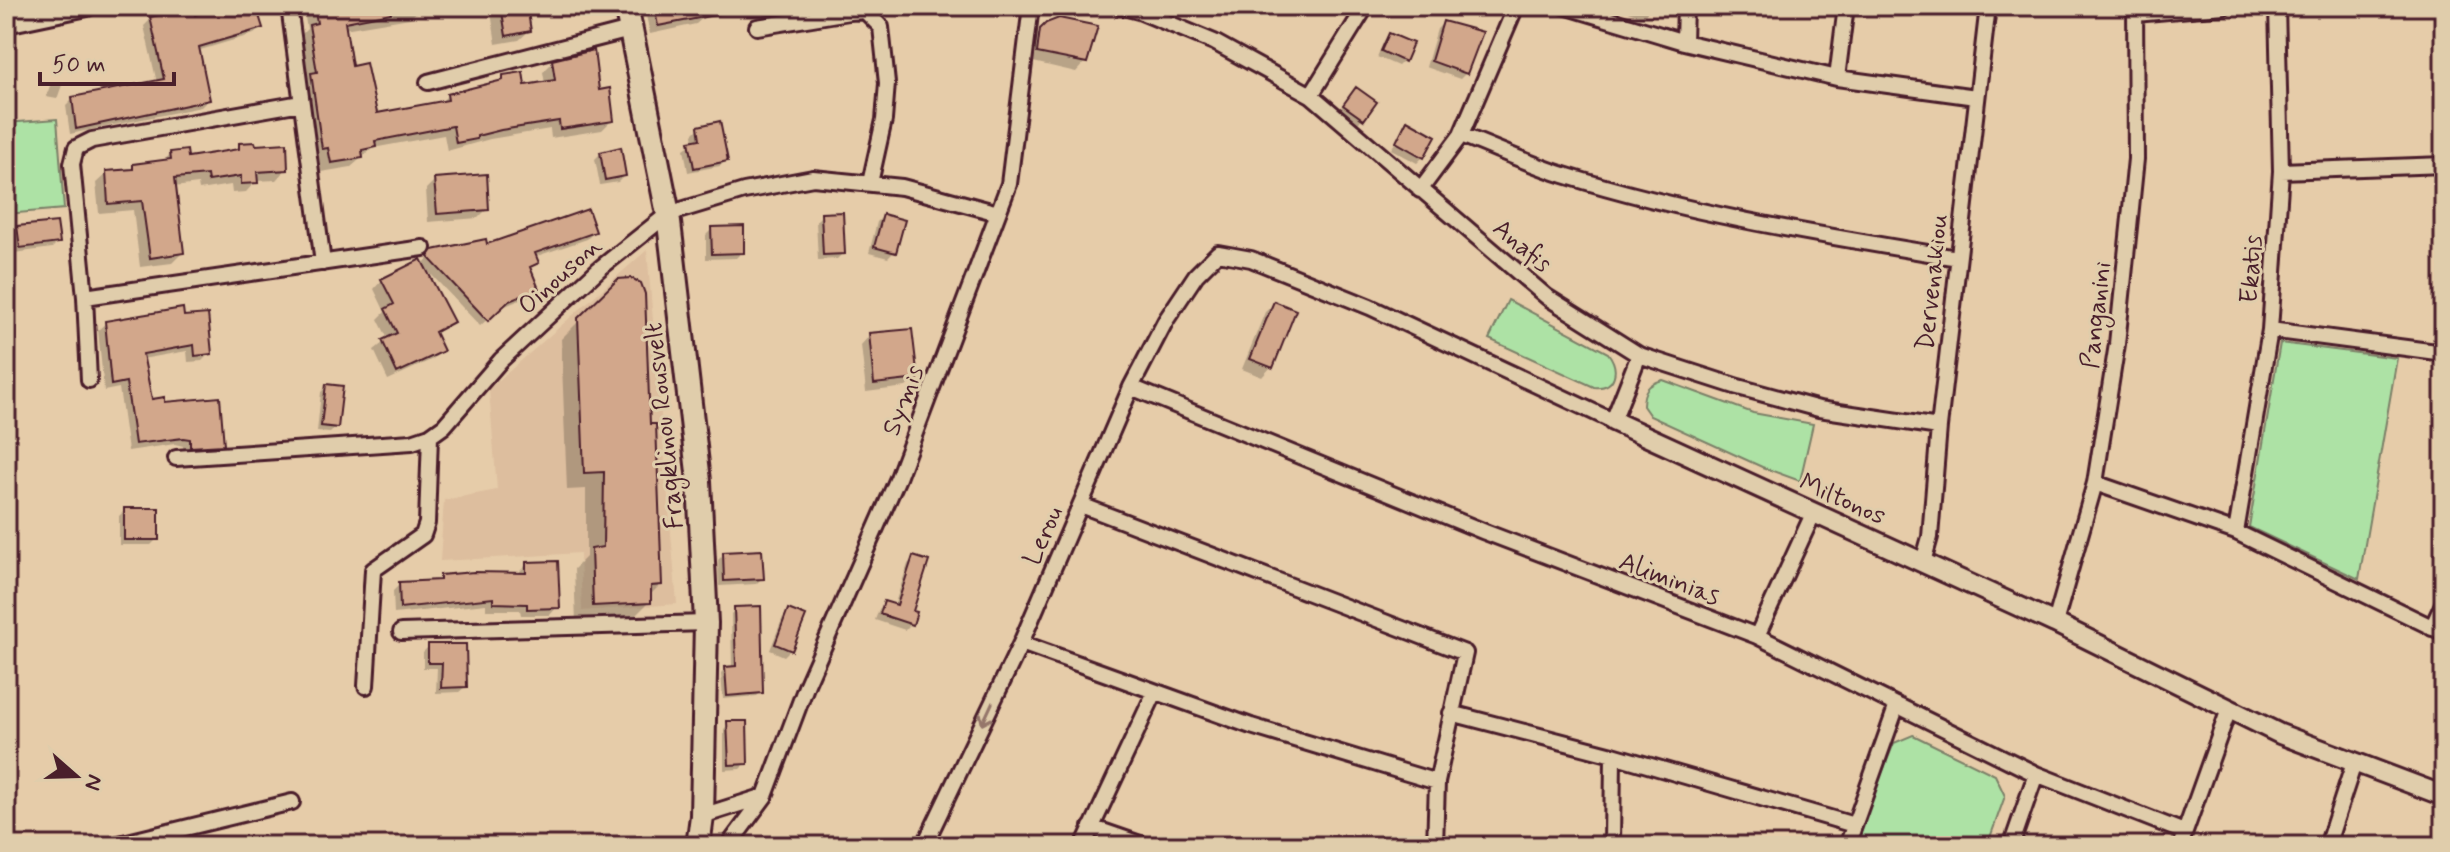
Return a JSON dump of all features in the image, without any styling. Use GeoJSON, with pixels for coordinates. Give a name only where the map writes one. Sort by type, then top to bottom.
{"type":"FeatureCollection","features":[{"type":"Feature","properties":{"kind":"main road","name":"Fragklinou Rousvelt"},"geometry":{"type":"LineString","coordinates":[[626,6],[668,214],[699,481],[706,623],[702,816],[698,846]]}},
{"type":"Feature","properties":{"kind":"street"},"geometry":{"type":"LineString","coordinates":[[6,23],[87,6]]}},
{"type":"Feature","properties":{"kind":"street"},"geometry":{"type":"LineString","coordinates":[[289,6],[323,263]]}},
{"type":"Feature","properties":{"kind":"street","name":"Symis"},"geometry":{"type":"LineString","coordinates":[[728,846],[765,796],[807,684],[898,478],[1009,184],[1031,6]]}},
{"type":"Feature","properties":{"kind":"street","name":"Anafis"},"geometry":{"type":"LineString","coordinates":[[1120,6],[1214,42],[1311,95],[1547,297],[1639,355],[1819,409],[1939,427]]}},
{"type":"Feature","properties":{"kind":"street"},"geometry":{"type":"LineString","coordinates":[[1311,95],[1366,6]]}},
{"type":"Feature","properties":{"kind":"street"},"geometry":{"type":"LineString","coordinates":[[1420,190],[1461,135],[1516,6]]}},
{"type":"Feature","properties":{"kind":"street"},"geometry":{"type":"LineString","coordinates":[[1564,6],[1684,42],[1837,78],[1976,97]]}},
{"type":"Feature","properties":{"kind":"street"},"geometry":{"type":"LineString","coordinates":[[1684,42],[1685,6]]}},
{"type":"Feature","properties":{"kind":"street"},"geometry":{"type":"LineString","coordinates":[[1837,78],[1846,6]]}},
{"type":"Feature","properties":{"kind":"street","name":"Dervenakiou"},"geometry":{"type":"LineString","coordinates":[[1923,562],[1930,537],[1939,427],[1988,6]]}},
{"type":"Feature","properties":{"kind":"street"},"geometry":{"type":"LineString","coordinates":[[2135,10],[2224,6]]}},
{"type":"Feature","properties":{"kind":"street","name":"Ekatis"},"geometry":{"type":"LineString","coordinates":[[2236,532],[2270,330],[2281,171],[2277,6]]}},
{"type":"Feature","properties":{"kind":"street","name":"Panganini"},"geometry":{"type":"LineString","coordinates":[[2055,623],[2095,483],[2117,344],[2136,159],[2135,10]]}},
{"type":"Feature","properties":{"kind":"street"},"geometry":{"type":"LineString","coordinates":[[757,27],[865,11],[881,27],[887,83],[884,120],[870,183]]}},
{"type":"Feature","properties":{"kind":"street"},"geometry":{"type":"LineString","coordinates":[[428,82],[630,30]]}},
{"type":"Feature","properties":{"kind":"street"},"geometry":{"type":"LineString","coordinates":[[89,380],[85,297],[72,164],[76,148],[92,140],[301,103]]}},
{"type":"Feature","properties":{"kind":"street"},"geometry":{"type":"LineString","coordinates":[[1461,135],[1562,175],[1714,214],[1797,232],[1958,258]]}},
{"type":"Feature","properties":{"kind":"street"},"geometry":{"type":"LineString","coordinates":[[2281,171],[2444,165]]}},
{"type":"Feature","properties":{"kind":"street","name":"Oinouson"},"geometry":{"type":"LineString","coordinates":[[430,436],[444,426],[501,360],[599,269],[668,214],[744,191],[813,178],[902,187],[998,213]]}},
{"type":"Feature","properties":{"kind":"street"},"geometry":{"type":"LineString","coordinates":[[85,297],[423,248]]}},
{"type":"Feature","properties":{"kind":"street","name":"Lerou"},"geometry":{"type":"LineString","coordinates":[[924,846],[1021,643],[1131,387],[1166,320],[1196,275],[1218,253]]}},
{"type":"Feature","properties":{"kind":"street","name":"Miltonos"},"geometry":{"type":"LineString","coordinates":[[1218,253],[1251,259],[1370,307],[2055,623],[2280,734],[2444,796]]}},
{"type":"Feature","properties":{"kind":"street"},"geometry":{"type":"LineString","coordinates":[[2270,330],[2444,353]]}},
{"type":"Feature","properties":{"kind":"street"},"geometry":{"type":"LineString","coordinates":[[1613,421],[1639,355]]}},
{"type":"Feature","properties":{"kind":"street","name":"Aliminias"},"geometry":{"type":"LineString","coordinates":[[1131,387],[1485,532],[1757,636],[2036,774],[2182,839]]}},
{"type":"Feature","properties":{"kind":"street"},"geometry":{"type":"LineString","coordinates":[[176,458],[412,442],[430,436],[427,523],[423,535],[373,570],[366,686]]}},
{"type":"Feature","properties":{"kind":"street"},"geometry":{"type":"LineString","coordinates":[[2095,483],[2236,532],[2438,631],[2444,602]]}},
{"type":"Feature","properties":{"kind":"street"},"geometry":{"type":"LineString","coordinates":[[1081,505],[1465,653],[1437,782],[1435,846]]}},
{"type":"Feature","properties":{"kind":"street"},"geometry":{"type":"LineString","coordinates":[[1757,636],[1813,514]]}},
{"type":"Feature","properties":{"kind":"street"},"geometry":{"type":"LineString","coordinates":[[401,632],[706,623]]}},
{"type":"Feature","properties":{"kind":"street"},"geometry":{"type":"LineString","coordinates":[[1021,643],[1251,726],[1437,782]]}},
{"type":"Feature","properties":{"kind":"street"},"geometry":{"type":"LineString","coordinates":[[1083,846],[1155,692]]}},
{"type":"Feature","properties":{"kind":"street"},"geometry":{"type":"LineString","coordinates":[[1847,846],[1897,705]]}},
{"type":"Feature","properties":{"kind":"street"},"geometry":{"type":"LineString","coordinates":[[2182,839],[2229,709]]}},
{"type":"Feature","properties":{"kind":"street"},"geometry":{"type":"LineString","coordinates":[[1451,713],[1613,755],[1854,825]]}},
{"type":"Feature","properties":{"kind":"street"},"geometry":{"type":"LineString","coordinates":[[1612,846],[1613,755]]}},
{"type":"Feature","properties":{"kind":"street"},"geometry":{"type":"LineString","coordinates":[[2327,846],[2354,763]]}},
{"type":"Feature","properties":{"kind":"street"},"geometry":{"type":"LineString","coordinates":[[2011,846],[2036,774]]}},
{"type":"Feature","properties":{"kind":"street"},"geometry":{"type":"LineString","coordinates":[[702,816],[765,796]]}},
{"type":"Feature","properties":{"kind":"street"},"geometry":{"type":"LineString","coordinates":[[111,846],[292,802]]}},
{"type":"Feature","properties":{"kind":"street"},"geometry":{"type":"LineString","coordinates":[[1091,827],[1146,846]]}},
{"type":"Feature","properties":{"kind":"shaded area"},"geometry":{"type":"Polygon","coordinates":[[[647,250],[677,604],[582,611],[580,553],[440,561],[444,500],[497,490],[489,389],[647,250]]]}},
{"type":"Feature","properties":{"kind":"green space"},"geometry":{"type":"Polygon","coordinates":[[[57,119],[64,209],[6,214],[6,123],[57,119]]]}},
{"type":"Feature","properties":{"kind":"green space"},"geometry":{"type":"Polygon","coordinates":[[[1508,300],[1608,353],[1615,371],[1611,381],[1607,385],[1594,387],[1489,339],[1508,300]]]}},
{"type":"Feature","properties":{"kind":"green space"},"geometry":{"type":"Polygon","coordinates":[[[2280,343],[2397,358],[2359,579],[2249,527],[2280,343]]]}},
{"type":"Feature","properties":{"kind":"green space"},"geometry":{"type":"Polygon","coordinates":[[[1663,380],[1753,413],[1813,424],[1800,481],[1650,416],[1643,406],[1645,392],[1663,380]]]}},
{"type":"Feature","properties":{"kind":"green space"},"geometry":{"type":"Polygon","coordinates":[[[1913,735],[1995,775],[2005,796],[1987,846],[1853,846],[1894,743],[1913,735]]]}},
{"type":"Feature","properties":{"kind":"building"},"geometry":{"type":"Polygon","coordinates":[[[224,6],[256,6],[263,28],[199,47],[210,100],[76,129],[72,97],[164,79],[150,17],[194,7],[195,15],[224,6]]]}},
{"type":"Feature","properties":{"kind":"building"},"geometry":{"type":"Polygon","coordinates":[[[314,6],[390,6],[391,13],[345,22],[352,66],[366,63],[377,113],[448,100],[447,94],[503,80],[503,75],[523,72],[525,85],[555,80],[552,60],[594,50],[599,90],[610,88],[614,121],[560,129],[559,121],[501,130],[456,143],[453,126],[375,141],[376,147],[362,150],[363,158],[331,163],[328,148],[322,149],[311,73],[317,72],[309,25],[317,23],[314,6]]]}},
{"type":"Feature","properties":{"kind":"building"},"geometry":{"type":"Polygon","coordinates":[[[501,6],[527,6],[531,31],[506,36],[501,6]]]}},
{"type":"Feature","properties":{"kind":"building"},"geometry":{"type":"Polygon","coordinates":[[[654,6],[724,6],[725,13],[658,26],[654,6]]]}},
{"type":"Feature","properties":{"kind":"building"},"geometry":{"type":"Polygon","coordinates":[[[1059,18],[1098,26],[1087,63],[1037,53],[1040,29],[1059,18]]]}},
{"type":"Feature","properties":{"kind":"building"},"geometry":{"type":"Polygon","coordinates":[[[1443,21],[1483,32],[1467,74],[1431,61],[1443,21]]]}},
{"type":"Feature","properties":{"kind":"building"},"geometry":{"type":"Polygon","coordinates":[[[1389,33],[1413,43],[1405,62],[1381,51],[1389,33]]]}},
{"type":"Feature","properties":{"kind":"building"},"geometry":{"type":"Polygon","coordinates":[[[1356,87],[1377,102],[1364,120],[1343,105],[1356,87]]]}},
{"type":"Feature","properties":{"kind":"building"},"geometry":{"type":"Polygon","coordinates":[[[1407,120],[1436,136],[1424,158],[1396,142],[1407,120]]]}},
{"type":"Feature","properties":{"kind":"building"},"geometry":{"type":"Polygon","coordinates":[[[720,121],[728,161],[694,168],[689,141],[700,139],[698,126],[720,121]]]}},
{"type":"Feature","properties":{"kind":"building"},"geometry":{"type":"Polygon","coordinates":[[[255,142],[256,145],[287,143],[288,170],[257,172],[258,183],[241,184],[241,176],[208,181],[207,175],[175,178],[184,253],[150,258],[142,201],[108,204],[106,171],[133,169],[133,164],[171,159],[170,152],[187,150],[188,157],[239,149],[239,143],[255,142]]]}},
{"type":"Feature","properties":{"kind":"building"},"geometry":{"type":"Polygon","coordinates":[[[621,147],[626,176],[605,180],[600,152],[621,147]]]}},
{"type":"Feature","properties":{"kind":"building"},"geometry":{"type":"Polygon","coordinates":[[[487,174],[489,210],[437,214],[434,178],[487,174]]]}},
{"type":"Feature","properties":{"kind":"building"},"geometry":{"type":"Polygon","coordinates":[[[588,209],[596,232],[535,253],[539,263],[530,267],[539,289],[509,301],[488,321],[428,257],[433,250],[486,239],[487,244],[588,209]]]}},
{"type":"Feature","properties":{"kind":"building"},"geometry":{"type":"Polygon","coordinates":[[[843,212],[845,254],[823,255],[821,213],[843,212]]]}},
{"type":"Feature","properties":{"kind":"building"},"geometry":{"type":"Polygon","coordinates":[[[883,214],[905,220],[896,253],[874,247],[883,214]]]}},
{"type":"Feature","properties":{"kind":"building"},"geometry":{"type":"Polygon","coordinates":[[[57,222],[60,243],[20,248],[17,226],[57,222]]]}},
{"type":"Feature","properties":{"kind":"building"},"geometry":{"type":"Polygon","coordinates":[[[744,226],[744,253],[712,254],[711,227],[744,226]]]}},
{"type":"Feature","properties":{"kind":"building"},"geometry":{"type":"Polygon","coordinates":[[[421,259],[454,322],[435,332],[444,351],[397,373],[382,340],[397,333],[385,309],[394,304],[381,279],[421,259]]]}},
{"type":"Feature","properties":{"kind":"building"},"geometry":{"type":"Polygon","coordinates":[[[631,278],[641,283],[645,294],[650,424],[656,424],[662,585],[651,586],[651,603],[593,606],[591,549],[603,547],[604,472],[584,473],[578,318],[618,279],[631,278]]]}},
{"type":"Feature","properties":{"kind":"building"},"geometry":{"type":"Polygon","coordinates":[[[1274,301],[1296,310],[1273,368],[1250,359],[1274,301]]]}},
{"type":"Feature","properties":{"kind":"building"},"geometry":{"type":"Polygon","coordinates":[[[183,308],[184,316],[208,314],[212,354],[195,356],[194,345],[143,354],[152,399],[165,397],[165,402],[220,397],[224,445],[190,447],[190,439],[183,438],[135,444],[126,382],[111,385],[105,321],[183,308]]]}},
{"type":"Feature","properties":{"kind":"building"},"geometry":{"type":"Polygon","coordinates":[[[912,329],[918,379],[874,384],[869,333],[912,329]]]}},
{"type":"Feature","properties":{"kind":"building"},"geometry":{"type":"Polygon","coordinates":[[[326,384],[343,386],[338,428],[321,426],[326,384]]]}},
{"type":"Feature","properties":{"kind":"building"},"geometry":{"type":"Polygon","coordinates":[[[124,508],[159,508],[159,540],[124,540],[124,508]]]}},
{"type":"Feature","properties":{"kind":"building"},"geometry":{"type":"Polygon","coordinates":[[[762,550],[764,579],[724,581],[723,552],[762,550]]]}},
{"type":"Feature","properties":{"kind":"building"},"geometry":{"type":"Polygon","coordinates":[[[913,556],[929,561],[913,611],[917,612],[913,625],[880,614],[884,601],[897,605],[913,556]]]}},
{"type":"Feature","properties":{"kind":"building"},"geometry":{"type":"Polygon","coordinates":[[[558,561],[560,608],[527,609],[527,604],[493,603],[493,598],[400,608],[399,582],[440,580],[440,575],[474,572],[526,573],[526,562],[558,561]]]}},
{"type":"Feature","properties":{"kind":"building"},"geometry":{"type":"Polygon","coordinates":[[[761,606],[763,693],[727,696],[725,667],[736,666],[734,607],[761,606]]]}},
{"type":"Feature","properties":{"kind":"building"},"geometry":{"type":"Polygon","coordinates":[[[788,609],[806,616],[792,651],[775,644],[788,609]]]}},
{"type":"Feature","properties":{"kind":"building"},"geometry":{"type":"Polygon","coordinates":[[[428,644],[466,644],[467,687],[441,688],[442,663],[428,663],[428,644]]]}},
{"type":"Feature","properties":{"kind":"building"},"geometry":{"type":"Polygon","coordinates":[[[727,721],[747,721],[748,764],[729,765],[727,721]]]}}]}
